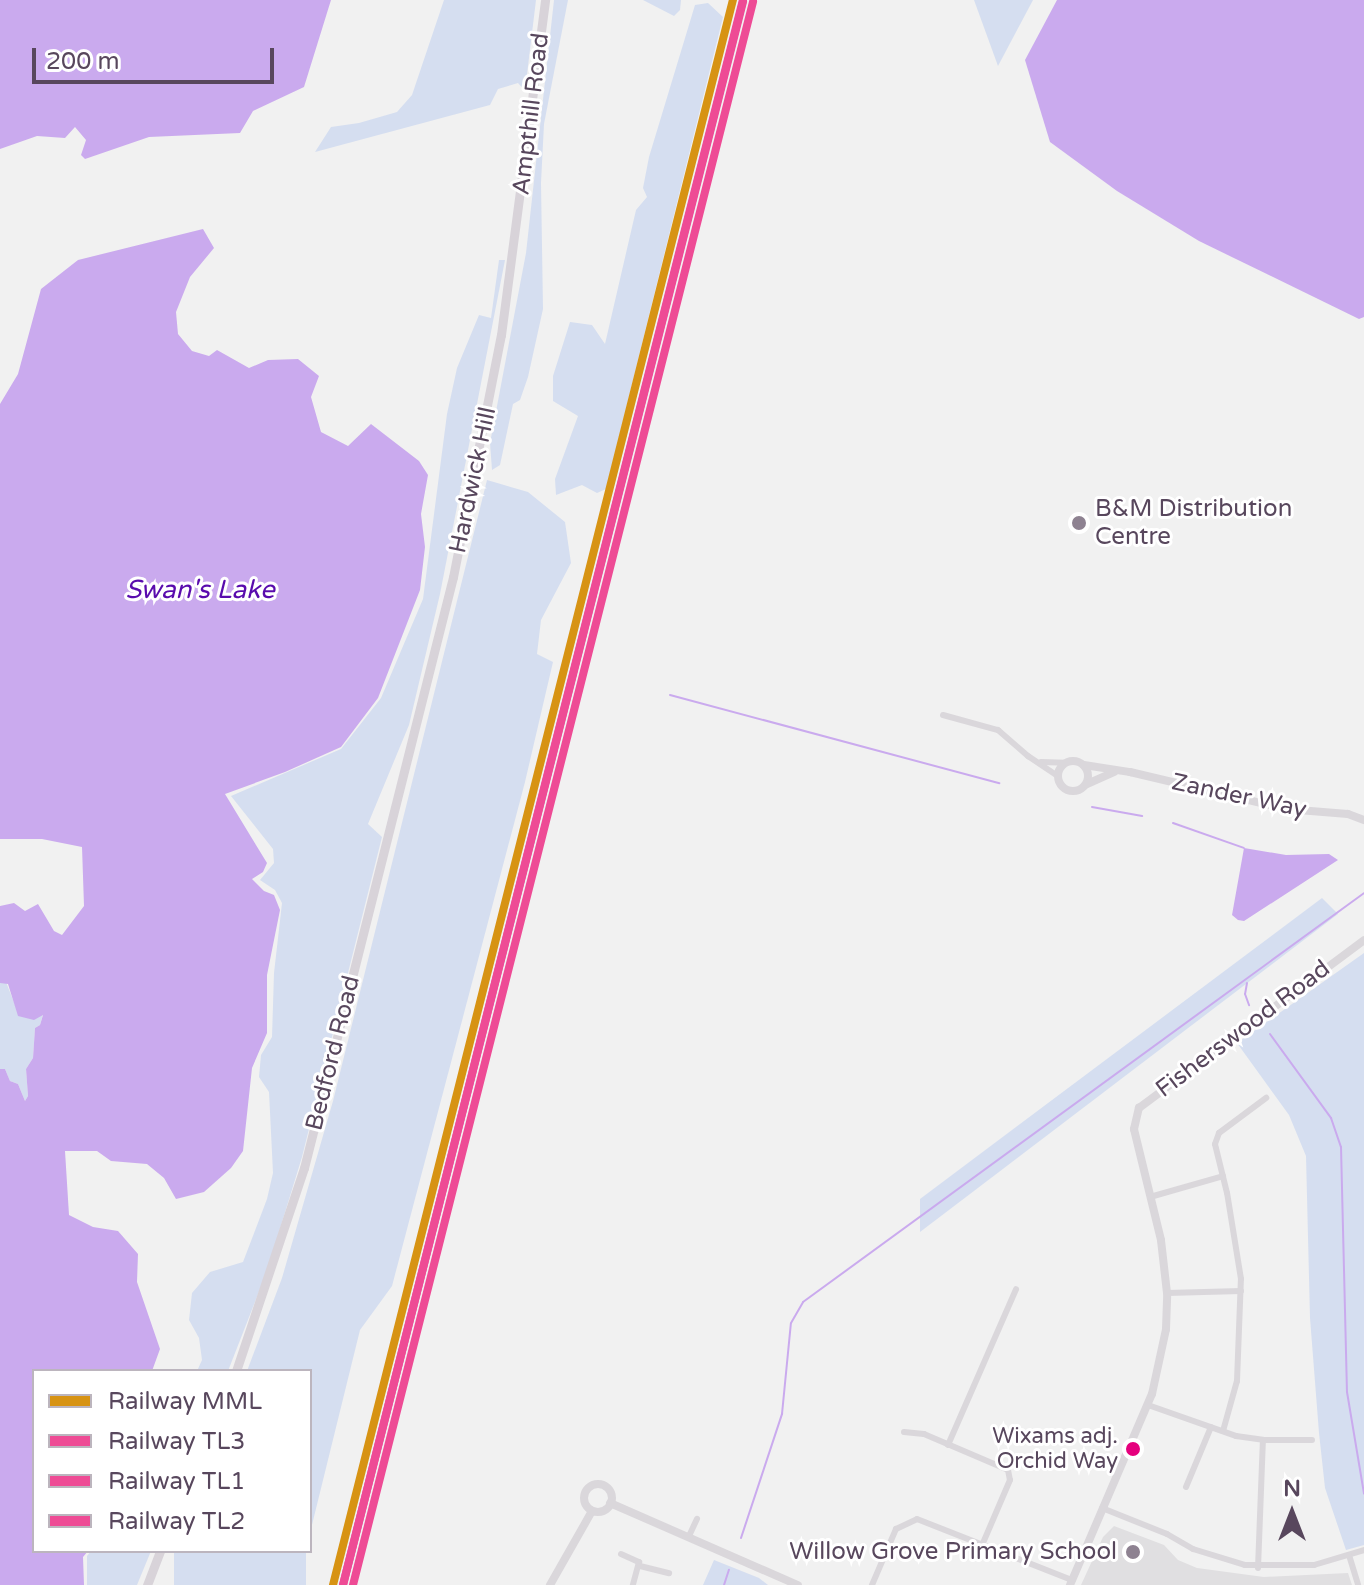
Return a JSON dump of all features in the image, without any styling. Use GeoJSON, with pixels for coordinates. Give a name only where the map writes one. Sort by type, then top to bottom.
{"type":"FeatureCollection","features":[{"type":"Feature","properties":{"kind":"main road","name":"Ampthill Road"},"geometry":{"type":"LineString","coordinates":[[516,227],[545,0]]}},
{"type":"Feature","properties":{"kind":"main road","name":"Hardwick Hill"},"geometry":{"type":"LineString","coordinates":[[415,730],[485,429],[516,227]]}},
{"type":"Feature","properties":{"kind":"main road","name":"Bedford Road"},"geometry":{"type":"LineString","coordinates":[[237,1369],[304,1168],[415,730]]}},
{"type":"Feature","properties":{"kind":"main road"},"geometry":{"type":"LineString","coordinates":[[147,1585],[159,1553]]}},
{"type":"Feature","properties":{"kind":"street"},"geometry":{"type":"LineString","coordinates":[[943,715],[998,730],[1058,776],[1061,785],[1069,791],[1079,790],[1115,771]]}},
{"type":"Feature","properties":{"kind":"street"},"geometry":{"type":"LineString","coordinates":[[1037,762],[1075,761],[1084,765],[1087,784]]}},
{"type":"Feature","properties":{"kind":"street"},"geometry":{"type":"LineString","coordinates":[[1058,776],[1066,763]]}},
{"type":"Feature","properties":{"kind":"street","name":"Zander Way"},"geometry":{"type":"LineString","coordinates":[[1084,765],[1286,809],[1348,814],[1364,820]]}},
{"type":"Feature","properties":{"kind":"street","name":"Fisherswood Road"},"geometry":{"type":"LineString","coordinates":[[1071,1582],[1148,1405],[1166,1329],[1167,1293],[1161,1240],[1134,1129],[1139,1108],[1364,940]]}},
{"type":"Feature","properties":{"kind":"street"},"geometry":{"type":"LineString","coordinates":[[1223,1431],[1238,1370],[1241,1291],[1240,1265],[1216,1138],[1266,1098]]}},
{"type":"Feature","properties":{"kind":"street"},"geometry":{"type":"LineString","coordinates":[[1150,1197],[1223,1176]]}},
{"type":"Feature","properties":{"kind":"street"},"geometry":{"type":"LineString","coordinates":[[948,1445],[1016,1289]]}},
{"type":"Feature","properties":{"kind":"street"},"geometry":{"type":"LineString","coordinates":[[1167,1293],[1241,1291]]}},
{"type":"Feature","properties":{"kind":"street"},"geometry":{"type":"LineString","coordinates":[[1148,1405],[1223,1431],[1263,1440],[1312,1440]]}},
{"type":"Feature","properties":{"kind":"street"},"geometry":{"type":"LineString","coordinates":[[1186,1487],[1211,1427]]}},
{"type":"Feature","properties":{"kind":"street"},"geometry":{"type":"LineString","coordinates":[[904,1432],[924,1434],[1008,1470],[1010,1480],[982,1542]]}},
{"type":"Feature","properties":{"kind":"street"},"geometry":{"type":"LineString","coordinates":[[1258,1568],[1263,1440]]}},
{"type":"Feature","properties":{"kind":"street"},"geometry":{"type":"LineString","coordinates":[[592,1511],[584,1499],[593,1486],[607,1488],[610,1503]]}},
{"type":"Feature","properties":{"kind":"street"},"geometry":{"type":"LineString","coordinates":[[592,1511],[604,1510],[610,1503]]}},
{"type":"Feature","properties":{"kind":"street"},"geometry":{"type":"LineString","coordinates":[[610,1503],[798,1585]]}},
{"type":"Feature","properties":{"kind":"street"},"geometry":{"type":"LineString","coordinates":[[1102,1508],[1206,1554],[1258,1568],[1314,1565],[1364,1550]]}},
{"type":"Feature","properties":{"kind":"street"},"geometry":{"type":"LineString","coordinates":[[550,1585],[592,1511]]}},
{"type":"Feature","properties":{"kind":"street"},"geometry":{"type":"LineString","coordinates":[[689,1536],[697,1519]]}},
{"type":"Feature","properties":{"kind":"street"},"geometry":{"type":"LineString","coordinates":[[872,1585],[892,1534],[909,1521],[925,1520],[1071,1582]]}},
{"type":"Feature","properties":{"kind":"street"},"geometry":{"type":"LineString","coordinates":[[621,1554],[639,1562],[640,1566],[669,1573]]}},
{"type":"Feature","properties":{"kind":"street"},"geometry":{"type":"LineString","coordinates":[[1349,1555],[1358,1585]]}},
{"type":"Feature","properties":{"kind":"street"},"geometry":{"type":"LineString","coordinates":[[633,1585],[640,1566]]}},
{"type":"Feature","properties":{"kind":"shaded area"},"geometry":{"type":"Polygon","coordinates":[[[444,0],[536,0],[525,91],[518,83],[498,89],[490,105],[315,152],[331,127],[397,112],[412,95],[444,0]]]}},
{"type":"Feature","properties":{"kind":"shaded area"},"geometry":{"type":"Polygon","coordinates":[[[554,0],[568,0],[544,124],[541,183],[543,309],[528,377],[520,400],[513,404],[500,465],[492,470],[490,443],[526,253],[554,0]]]}},
{"type":"Feature","properties":{"kind":"shaded area"},"geometry":{"type":"Polygon","coordinates":[[[643,0],[681,0],[680,10],[674,16],[643,0]]]}},
{"type":"Feature","properties":{"kind":"shaded area"},"geometry":{"type":"Polygon","coordinates":[[[974,0],[1033,0],[998,66],[974,0]]]}},
{"type":"Feature","properties":{"kind":"shaded area"},"geometry":{"type":"Polygon","coordinates":[[[708,3],[723,17],[606,489],[597,493],[582,485],[556,495],[555,479],[578,416],[553,401],[553,376],[570,322],[592,325],[605,344],[636,210],[647,197],[643,188],[649,157],[695,5],[708,3]]]}},
{"type":"Feature","properties":{"kind":"shaded area"},"geometry":{"type":"Polygon","coordinates":[[[499,260],[505,260],[440,594],[409,725],[368,824],[382,837],[302,1157],[267,1271],[229,1369],[198,1369],[202,1360],[199,1338],[189,1320],[192,1293],[210,1272],[243,1262],[267,1199],[273,1173],[269,1092],[259,1077],[261,1055],[272,1037],[274,973],[282,903],[275,890],[260,880],[274,863],[273,849],[231,796],[341,749],[381,698],[423,599],[447,414],[457,368],[479,315],[491,318],[499,260]]]}},
{"type":"Feature","properties":{"kind":"shaded area"},"geometry":{"type":"Polygon","coordinates":[[[487,480],[528,492],[565,522],[571,563],[541,620],[537,654],[553,662],[525,782],[392,1286],[360,1330],[312,1525],[312,1369],[248,1369],[282,1278],[333,1101],[487,480]]]}},
{"type":"Feature","properties":{"kind":"shaded area"},"geometry":{"type":"Polygon","coordinates":[[[1322,898],[1338,914],[920,1232],[920,1199],[1322,898]]]}},
{"type":"Feature","properties":{"kind":"shaded area"},"geometry":{"type":"Polygon","coordinates":[[[1364,953],[1364,1545],[1346,1550],[1325,1488],[1319,1433],[1310,1318],[1306,1156],[1289,1115],[1237,1043],[1364,953]]]}},
{"type":"Feature","properties":{"kind":"shaded area"},"geometry":{"type":"Polygon","coordinates":[[[6,982],[17,1010],[43,1014],[40,1025],[35,1028],[33,1058],[26,1069],[28,1096],[25,1101],[18,1084],[10,1081],[5,1069],[0,1069],[0,983],[6,982]]]}},
{"type":"Feature","properties":{"kind":"shaded area","name":"Willow Grove Primary School"},"geometry":{"type":"Polygon","coordinates":[[[1114,1526],[1164,1545],[1178,1560],[1197,1568],[1264,1577],[1348,1573],[1352,1585],[1081,1585],[1103,1537],[1114,1526]]]}},
{"type":"Feature","properties":{"kind":"shaded area"},"geometry":{"type":"Polygon","coordinates":[[[89,1553],[150,1553],[137,1585],[87,1585],[89,1553]]]}},
{"type":"Feature","properties":{"kind":"shaded area"},"geometry":{"type":"Polygon","coordinates":[[[174,1553],[306,1553],[306,1585],[174,1585],[174,1553]]]}},
{"type":"Feature","properties":{"kind":"shaded area"},"geometry":{"type":"Polygon","coordinates":[[[714,1560],[759,1578],[768,1585],[703,1585],[714,1560]]]}},
{"type":"Feature","properties":{"kind":"water"},"geometry":{"type":"Polygon","coordinates":[[[0,0],[331,0],[304,87],[253,111],[240,133],[149,137],[85,159],[81,155],[86,140],[75,127],[65,138],[37,136],[0,149],[0,0]]]}},
{"type":"Feature","properties":{"kind":"water"},"geometry":{"type":"Polygon","coordinates":[[[1057,0],[1364,0],[1364,317],[1359,319],[1199,241],[1117,191],[1050,142],[1025,60],[1057,0]]]}},
{"type":"Feature","properties":{"kind":"water","name":"Swan's Lake"},"geometry":{"type":"Polygon","coordinates":[[[203,229],[214,248],[190,277],[176,312],[178,334],[192,351],[209,356],[217,350],[249,368],[268,360],[298,359],[319,376],[311,397],[321,432],[348,446],[371,424],[419,461],[428,475],[421,514],[425,547],[420,590],[378,698],[341,747],[225,794],[267,863],[263,872],[252,879],[264,891],[274,895],[280,910],[267,975],[267,1033],[252,1068],[243,1151],[231,1168],[204,1192],[176,1199],[164,1178],[147,1164],[111,1161],[97,1151],[65,1151],[69,1215],[93,1227],[118,1231],[138,1254],[137,1282],[160,1349],[153,1369],[32,1369],[32,1553],[86,1553],[83,1557],[84,1585],[0,1585],[0,1069],[5,1069],[10,1081],[18,1084],[25,1101],[28,1096],[26,1069],[33,1058],[35,1028],[40,1025],[43,1015],[34,1020],[18,1016],[8,984],[0,983],[0,906],[14,903],[25,911],[38,904],[54,931],[62,935],[84,906],[82,847],[42,839],[0,839],[0,404],[18,374],[41,289],[78,260],[203,229]]]}},
{"type":"Feature","properties":{"kind":"water"},"geometry":{"type":"Polygon","coordinates":[[[1244,848],[1286,855],[1329,854],[1338,860],[1244,921],[1232,915],[1244,848]]]}},
{"type":"Feature","properties":{"kind":"waterway"},"geometry":{"type":"LineString","coordinates":[[670,695],[999,783]]}},
{"type":"Feature","properties":{"kind":"waterway"},"geometry":{"type":"LineString","coordinates":[[1092,807],[1142,816]]}},
{"type":"Feature","properties":{"kind":"waterway"},"geometry":{"type":"LineString","coordinates":[[1173,823],[1244,848]]}},
{"type":"Feature","properties":{"kind":"waterway"},"geometry":{"type":"LineString","coordinates":[[741,1538],[782,1414],[791,1323],[803,1302],[1364,893]]}},
{"type":"Feature","properties":{"kind":"waterway"},"geometry":{"type":"LineString","coordinates":[[1247,983],[1245,994],[1249,1005]]}},
{"type":"Feature","properties":{"kind":"waterway"},"geometry":{"type":"LineString","coordinates":[[1270,1034],[1331,1118],[1341,1147],[1347,1392],[1364,1494]]}},
{"type":"Feature","properties":{"kind":"waterway"},"geometry":{"type":"LineString","coordinates":[[724,1585],[729,1570]]}},
{"type":"Feature","properties":{"kind":"rail line","name":"MML"},"geometry":{"type":"LineString","coordinates":[[333,1585],[733,0]]}},
{"type":"Feature","properties":{"kind":"rail line","name":"TL1"},"geometry":{"type":"LineString","coordinates":[[343,1585],[743,0]]}},
{"type":"Feature","properties":{"kind":"rail line","name":"TL3"},"geometry":{"type":"LineString","coordinates":[[343,1585],[743,2]]}},
{"type":"Feature","properties":{"kind":"rail line","name":"TL2"},"geometry":{"type":"LineString","coordinates":[[353,1585],[753,2]]}},
{"type":"Feature","properties":{"kind":"place","name":"B&M Distribution Centre"},"geometry":{"type":"Point","coordinates":[1079,523]}},
{"type":"Feature","properties":{"kind":"place","name":"Wixams adj. Orchid Way"},"geometry":{"type":"Point","coordinates":[1133,1449]}},
{"type":"Feature","properties":{"kind":"place","name":"Willow Grove Primary School"},"geometry":{"type":"Point","coordinates":[1133,1552]}}]}
